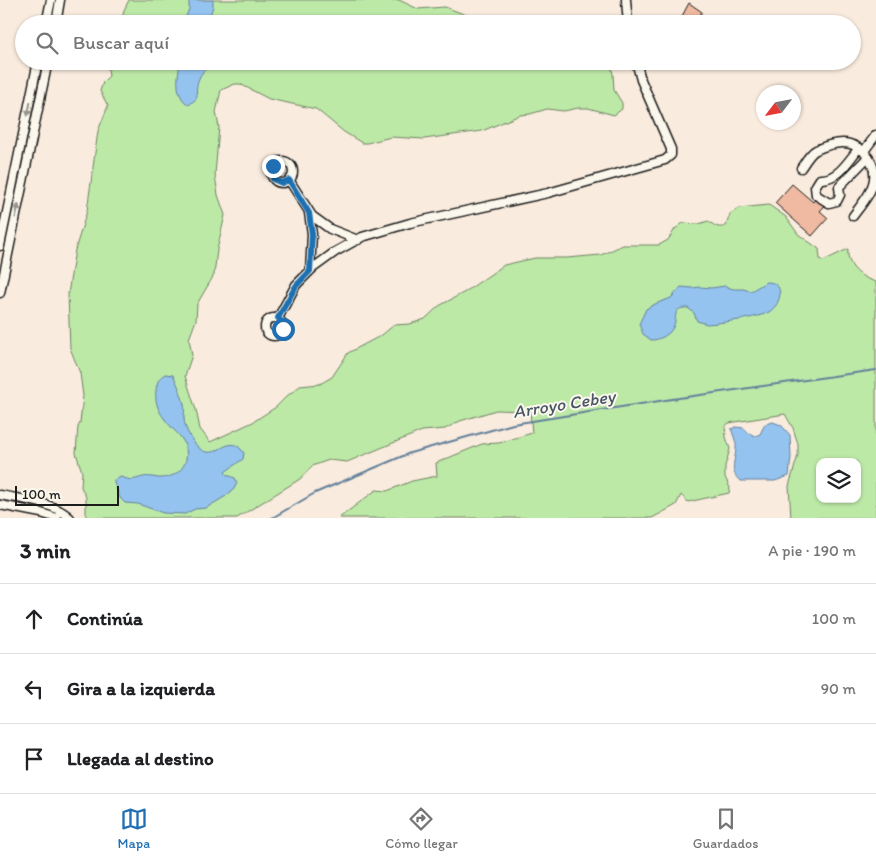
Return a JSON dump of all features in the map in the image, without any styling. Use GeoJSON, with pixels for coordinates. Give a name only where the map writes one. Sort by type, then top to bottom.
{"type":"FeatureCollection","features":[{"type":"Feature","properties":{"kind":"street"},"geometry":{"type":"LineString","coordinates":[[48,15],[51,0]]}},
{"type":"Feature","properties":{"kind":"street"},"geometry":{"type":"LineString","coordinates":[[58,15],[60,0]]}},
{"type":"Feature","properties":{"kind":"street"},"geometry":{"type":"LineString","coordinates":[[626,0],[627,15]]}},
{"type":"Feature","properties":{"kind":"street"},"geometry":{"type":"LineString","coordinates":[[0,246],[37,70]]}},
{"type":"Feature","properties":{"kind":"street"},"geometry":{"type":"LineString","coordinates":[[0,293],[46,70]]}},
{"type":"Feature","properties":{"kind":"street"},"geometry":{"type":"LineString","coordinates":[[278,318],[296,286],[310,271],[335,252],[358,240],[410,223],[548,193],[665,160],[671,155],[672,149],[638,70]]}},
{"type":"Feature","properties":{"kind":"street"},"geometry":{"type":"LineString","coordinates":[[864,152],[834,177],[820,180],[814,187],[816,195],[829,204],[836,201],[840,195],[839,187],[864,152],[876,135]]}},
{"type":"Feature","properties":{"kind":"street"},"geometry":{"type":"LineString","coordinates":[[800,168],[814,151],[834,144],[850,144],[864,152],[873,164],[874,179],[868,196],[853,216]]}},
{"type":"Feature","properties":{"kind":"street"},"geometry":{"type":"LineString","coordinates":[[289,180],[312,216],[330,229],[358,240]]}},
{"type":"Feature","properties":{"kind":"street"},"geometry":{"type":"LineString","coordinates":[[13,185],[22,186]]}},
{"type":"Feature","properties":{"kind":"street"},"geometry":{"type":"LineString","coordinates":[[309,213],[312,234],[310,271]]}},
{"type":"Feature","properties":{"kind":"street"},"geometry":{"type":"LineString","coordinates":[[0,494],[51,506],[70,518]]}},
{"type":"Feature","properties":{"kind":"street"},"geometry":{"type":"LineString","coordinates":[[0,504],[58,518]]}},
{"type":"Feature","properties":{"kind":"green space"},"geometry":{"type":"Polygon","coordinates":[[[129,0],[399,0],[418,9],[445,7],[466,15],[123,15],[129,0]]]}},
{"type":"Feature","properties":{"kind":"green space"},"geometry":{"type":"Polygon","coordinates":[[[108,70],[612,70],[614,90],[622,103],[622,109],[614,115],[588,108],[564,111],[547,109],[520,115],[482,131],[424,139],[391,137],[367,143],[362,143],[344,132],[316,109],[269,99],[240,84],[235,84],[221,90],[216,112],[219,127],[215,175],[218,195],[225,215],[217,250],[214,275],[197,304],[196,320],[189,339],[192,355],[185,376],[200,429],[210,442],[253,422],[276,407],[300,386],[320,384],[332,377],[348,353],[382,335],[394,325],[410,324],[425,319],[439,306],[465,292],[504,265],[535,258],[601,255],[623,245],[659,245],[668,240],[675,229],[683,223],[699,224],[708,221],[717,226],[724,227],[730,214],[739,208],[769,205],[786,217],[798,234],[819,249],[820,259],[823,261],[848,249],[849,261],[852,266],[865,278],[876,282],[876,518],[791,518],[789,486],[798,455],[798,444],[793,428],[785,414],[729,423],[725,426],[730,449],[725,466],[725,477],[730,488],[729,493],[688,502],[681,495],[676,505],[652,518],[339,518],[376,490],[387,491],[412,481],[437,476],[436,463],[482,444],[499,443],[532,433],[530,411],[496,410],[460,421],[445,429],[422,431],[347,462],[329,460],[312,466],[300,479],[237,518],[86,518],[86,497],[81,487],[82,472],[76,453],[83,396],[80,373],[70,348],[68,294],[75,250],[87,211],[98,131],[108,106],[100,91],[103,82],[109,76],[108,70]]]}},
{"type":"Feature","properties":{"kind":"water"},"geometry":{"type":"Polygon","coordinates":[[[189,0],[213,0],[211,12],[212,15],[187,15],[189,0]]]}},
{"type":"Feature","properties":{"kind":"water"},"geometry":{"type":"Polygon","coordinates":[[[179,70],[205,70],[197,84],[197,98],[189,105],[184,101],[179,91],[179,70]]]}},
{"type":"Feature","properties":{"kind":"water"},"geometry":{"type":"Polygon","coordinates":[[[766,282],[776,285],[780,293],[774,308],[764,314],[739,320],[707,324],[697,321],[694,313],[688,308],[682,308],[676,314],[674,325],[670,332],[663,337],[653,340],[643,334],[639,324],[646,309],[671,298],[681,287],[711,288],[725,286],[751,291],[766,282]]]}},
{"type":"Feature","properties":{"kind":"water"},"geometry":{"type":"Polygon","coordinates":[[[165,374],[173,375],[176,381],[184,404],[186,427],[198,447],[204,451],[211,452],[233,444],[244,453],[243,459],[225,472],[227,475],[235,478],[237,483],[234,489],[206,508],[195,509],[185,514],[163,513],[138,504],[125,503],[120,498],[114,483],[114,480],[121,477],[132,480],[173,475],[179,471],[186,460],[187,454],[181,438],[163,417],[156,402],[157,383],[165,374]]]}},
{"type":"Feature","properties":{"kind":"water"},"geometry":{"type":"Polygon","coordinates":[[[773,422],[781,425],[790,435],[791,457],[789,476],[775,481],[741,481],[734,473],[736,444],[731,429],[736,427],[744,428],[755,436],[760,434],[765,424],[773,422]]]}},
{"type":"Feature","properties":{"kind":"building"},"geometry":{"type":"Polygon","coordinates":[[[689,3],[702,12],[700,15],[683,15],[689,3]]]}},
{"type":"Feature","properties":{"kind":"building"},"geometry":{"type":"Polygon","coordinates":[[[792,184],[813,202],[821,194],[829,201],[820,211],[828,218],[812,236],[775,203],[792,184]]]}},
{"type":"Feature","properties":{"kind":"waterway","name":"Arroyo Cebey"},"geometry":{"type":"LineString","coordinates":[[272,518],[315,493],[410,453],[513,424],[876,370]]}},
{"type":"Feature","properties":{"kind":"route"},"geometry":{"type":"LineString","coordinates":[[273,166],[271,176],[273,179],[279,183],[289,180],[309,213],[312,234],[310,271],[296,286],[278,318],[283,323],[283,329]]}}]}
